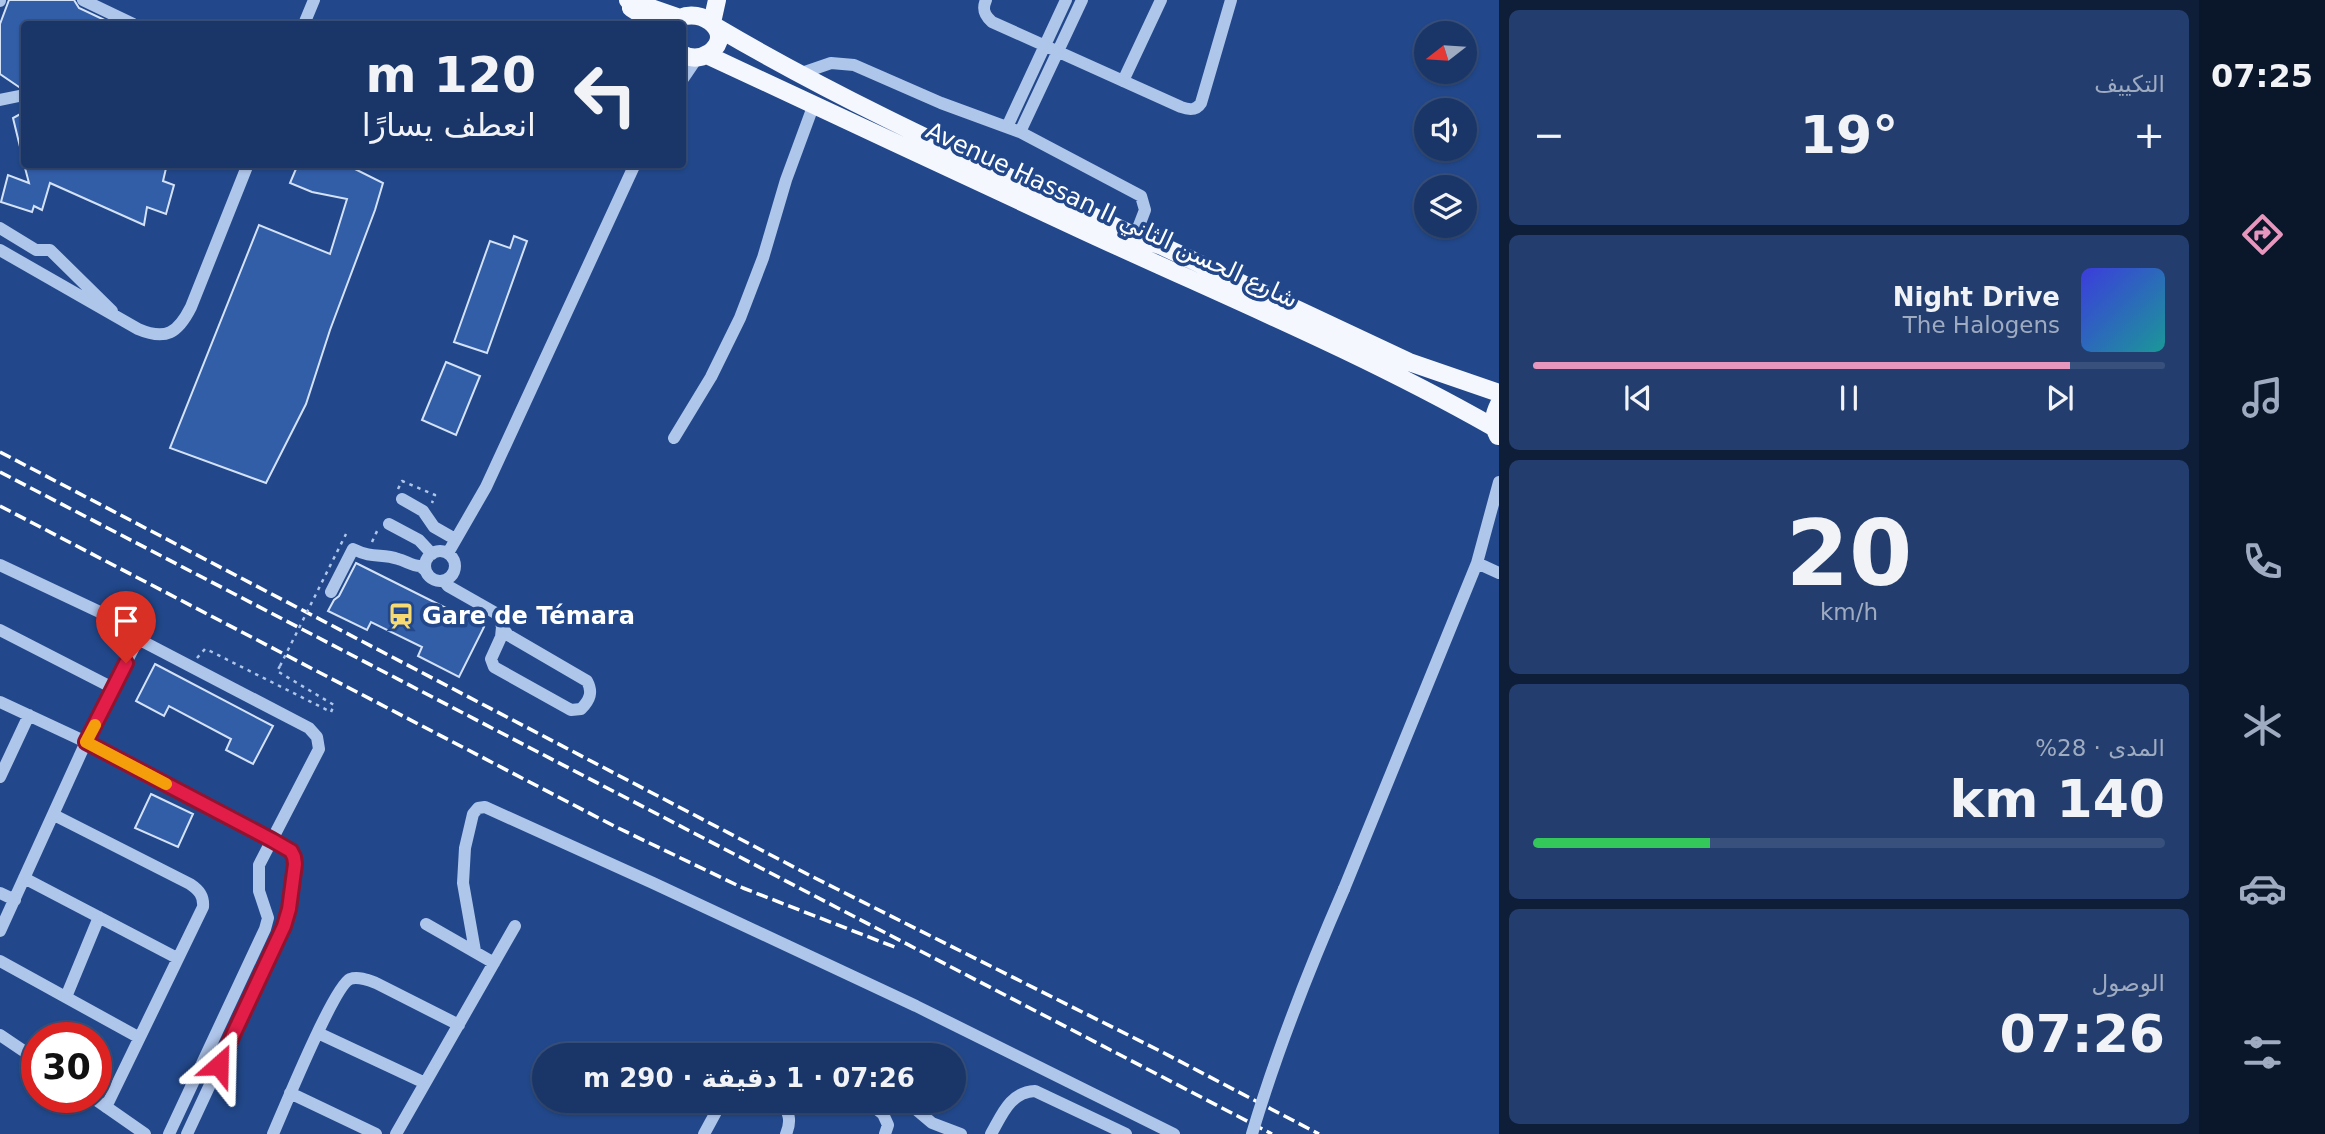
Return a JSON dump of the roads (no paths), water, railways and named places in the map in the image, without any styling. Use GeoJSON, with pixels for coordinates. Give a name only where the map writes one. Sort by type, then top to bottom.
{"type":"FeatureCollection","features":[{"type":"Feature","properties":{"kind":"main road"},"geometry":{"type":"LineString","coordinates":[[620,0],[652,21]]}},
{"type":"Feature","properties":{"kind":"main road","name":"Avenue Hassan II شارع الحسن الثاني"},"geometry":{"type":"LineString","coordinates":[[628,0],[683,13],[701,10],[716,15],[799,74],[939,144],[1409,362],[1499,393]]}},
{"type":"Feature","properties":{"kind":"main road"},"geometry":{"type":"LineString","coordinates":[[695,56],[717,43],[716,15]]}},
{"type":"Feature","properties":{"kind":"main road","name":"Avenue Hassan II شارع الحسن الثاني"},"geometry":{"type":"LineString","coordinates":[[695,56],[814,104],[1082,230],[1317,336],[1428,390],[1496,433]]}},
{"type":"Feature","properties":{"kind":"main road"},"geometry":{"type":"LineString","coordinates":[[1496,433],[1493,415],[1499,404]]}},
{"type":"Feature","properties":{"kind":"street"},"geometry":{"type":"LineString","coordinates":[[83,0],[127,21]]}},
{"type":"Feature","properties":{"kind":"street"},"geometry":{"type":"LineString","coordinates":[[305,21],[314,0]]}},
{"type":"Feature","properties":{"kind":"street"},"geometry":{"type":"LineString","coordinates":[[986,0],[983,9],[992,22],[1186,109],[1196,109],[1199,106],[1231,0]]}},
{"type":"Feature","properties":{"kind":"street"},"geometry":{"type":"LineString","coordinates":[[1007,127],[1066,0]]}},
{"type":"Feature","properties":{"kind":"street"},"geometry":{"type":"LineString","coordinates":[[1020,132],[1082,0]]}},
{"type":"Feature","properties":{"kind":"street"},"geometry":{"type":"LineString","coordinates":[[1124,81],[1161,0]]}},
{"type":"Feature","properties":{"kind":"street"},"geometry":{"type":"LineString","coordinates":[[686,73],[695,56]]}},
{"type":"Feature","properties":{"kind":"street"},"geometry":{"type":"LineString","coordinates":[[799,74],[831,63],[854,65],[940,103],[1020,132],[1141,196],[1145,210],[1135,236]]}},
{"type":"Feature","properties":{"kind":"street"},"geometry":{"type":"LineString","coordinates":[[0,100],[21,96]]}},
{"type":"Feature","properties":{"kind":"street"},"geometry":{"type":"LineString","coordinates":[[674,438],[711,377],[740,318],[763,258],[786,180],[814,104]]}},
{"type":"Feature","properties":{"kind":"street"},"geometry":{"type":"LineString","coordinates":[[0,250],[123,321],[154,336],[169,334],[182,324],[191,307],[246,168]]}},
{"type":"Feature","properties":{"kind":"street"},"geometry":{"type":"LineString","coordinates":[[448,553],[486,487],[633,168]]}},
{"type":"Feature","properties":{"kind":"street"},"geometry":{"type":"LineString","coordinates":[[0,228],[36,250],[50,250],[123,321]]}},
{"type":"Feature","properties":{"kind":"street"},"geometry":{"type":"LineString","coordinates":[[1252,1134],[1270,1072],[1299,994],[1478,563],[1499,482]]}},
{"type":"Feature","properties":{"kind":"street"},"geometry":{"type":"LineString","coordinates":[[402,499],[423,511],[434,527],[455,540]]}},
{"type":"Feature","properties":{"kind":"street"},"geometry":{"type":"LineString","coordinates":[[389,524],[419,540],[432,554]]}},
{"type":"Feature","properties":{"kind":"street"},"geometry":{"type":"LineString","coordinates":[[331,592],[353,549],[367,556],[396,558],[420,566],[436,581],[444,581],[499,615],[502,627],[501,637],[491,659],[494,667],[571,710],[581,709],[590,696],[587,681],[508,635],[502,627]]}},
{"type":"Feature","properties":{"kind":"street"},"geometry":{"type":"LineString","coordinates":[[426,571],[425,564],[432,554],[441,551],[448,553],[456,565],[454,572],[444,581]]}},
{"type":"Feature","properties":{"kind":"street"},"geometry":{"type":"LineString","coordinates":[[1478,563],[1499,573]]}},
{"type":"Feature","properties":{"kind":"street"},"geometry":{"type":"LineString","coordinates":[[0,565],[104,614],[138,639],[309,728],[317,737],[319,749],[258,872],[259,891],[268,918],[265,929],[169,1134]]}},
{"type":"Feature","properties":{"kind":"street"},"geometry":{"type":"LineString","coordinates":[[0,631],[113,688]]}},
{"type":"Feature","properties":{"kind":"street"},"geometry":{"type":"LineString","coordinates":[[0,932],[86,742],[138,639]]}},
{"type":"Feature","properties":{"kind":"street"},"geometry":{"type":"LineString","coordinates":[[0,702],[86,742],[272,840],[291,851],[294,857],[289,909],[284,926],[187,1134]]}},
{"type":"Feature","properties":{"kind":"street"},"geometry":{"type":"LineString","coordinates":[[0,777],[29,715]]}},
{"type":"Feature","properties":{"kind":"street"},"geometry":{"type":"LineString","coordinates":[[475,951],[463,883],[464,866],[473,814],[478,808],[485,807],[903,1000],[1174,1134]]}},
{"type":"Feature","properties":{"kind":"street"},"geometry":{"type":"LineString","coordinates":[[54,815],[197,888],[203,901],[203,907],[112,1094]]}},
{"type":"Feature","properties":{"kind":"street"},"geometry":{"type":"LineString","coordinates":[[24,878],[177,958]]}},
{"type":"Feature","properties":{"kind":"street"},"geometry":{"type":"LineString","coordinates":[[0,893],[15,900]]}},
{"type":"Feature","properties":{"kind":"street"},"geometry":{"type":"LineString","coordinates":[[66,997],[99,917]]}},
{"type":"Feature","properties":{"kind":"street"},"geometry":{"type":"LineString","coordinates":[[426,924],[494,963]]}},
{"type":"Feature","properties":{"kind":"street"},"geometry":{"type":"LineString","coordinates":[[396,1134],[515,926]]}},
{"type":"Feature","properties":{"kind":"street"},"geometry":{"type":"LineString","coordinates":[[0,961],[138,1038]]}},
{"type":"Feature","properties":{"kind":"street"},"geometry":{"type":"LineString","coordinates":[[273,1134],[318,1032],[342,985],[349,980],[356,978],[376,983],[459,1025]]}},
{"type":"Feature","properties":{"kind":"street"},"geometry":{"type":"LineString","coordinates":[[318,1032],[425,1083]]}},
{"type":"Feature","properties":{"kind":"street"},"geometry":{"type":"LineString","coordinates":[[0,1035],[21,1049]]}},
{"type":"Feature","properties":{"kind":"street"},"geometry":{"type":"LineString","coordinates":[[991,1134],[1010,1101],[1023,1093],[1035,1091],[1126,1134]]}},
{"type":"Feature","properties":{"kind":"street"},"geometry":{"type":"LineString","coordinates":[[290,1093],[376,1134]]}},
{"type":"Feature","properties":{"kind":"street"},"geometry":{"type":"LineString","coordinates":[[112,1111],[145,1134]]}},
{"type":"Feature","properties":{"kind":"street"},"geometry":{"type":"LineString","coordinates":[[704,1134],[715,1113]]}},
{"type":"Feature","properties":{"kind":"street"},"geometry":{"type":"LineString","coordinates":[[786,1134],[790,1125],[788,1113]]}},
{"type":"Feature","properties":{"kind":"street"},"geometry":{"type":"LineString","coordinates":[[882,1113],[888,1125],[885,1134]]}},
{"type":"Feature","properties":{"kind":"street"},"geometry":{"type":"LineString","coordinates":[[920,1113],[932,1123],[961,1134]]}},
{"type":"Feature","properties":{"kind":"railway"},"geometry":{"type":"LineString","coordinates":[[0,452],[811,876],[1319,1134]]}},
{"type":"Feature","properties":{"kind":"railway"},"geometry":{"type":"LineString","coordinates":[[0,472],[1272,1134]]}},
{"type":"Feature","properties":{"kind":"railway"},"geometry":{"type":"LineString","coordinates":[[0,506],[614,826],[743,888],[897,948]]}},
{"type":"Feature","properties":{"kind":"place","name":"Gare de Témara"},"geometry":{"type":"Point","coordinates":[401,616]}}]}
